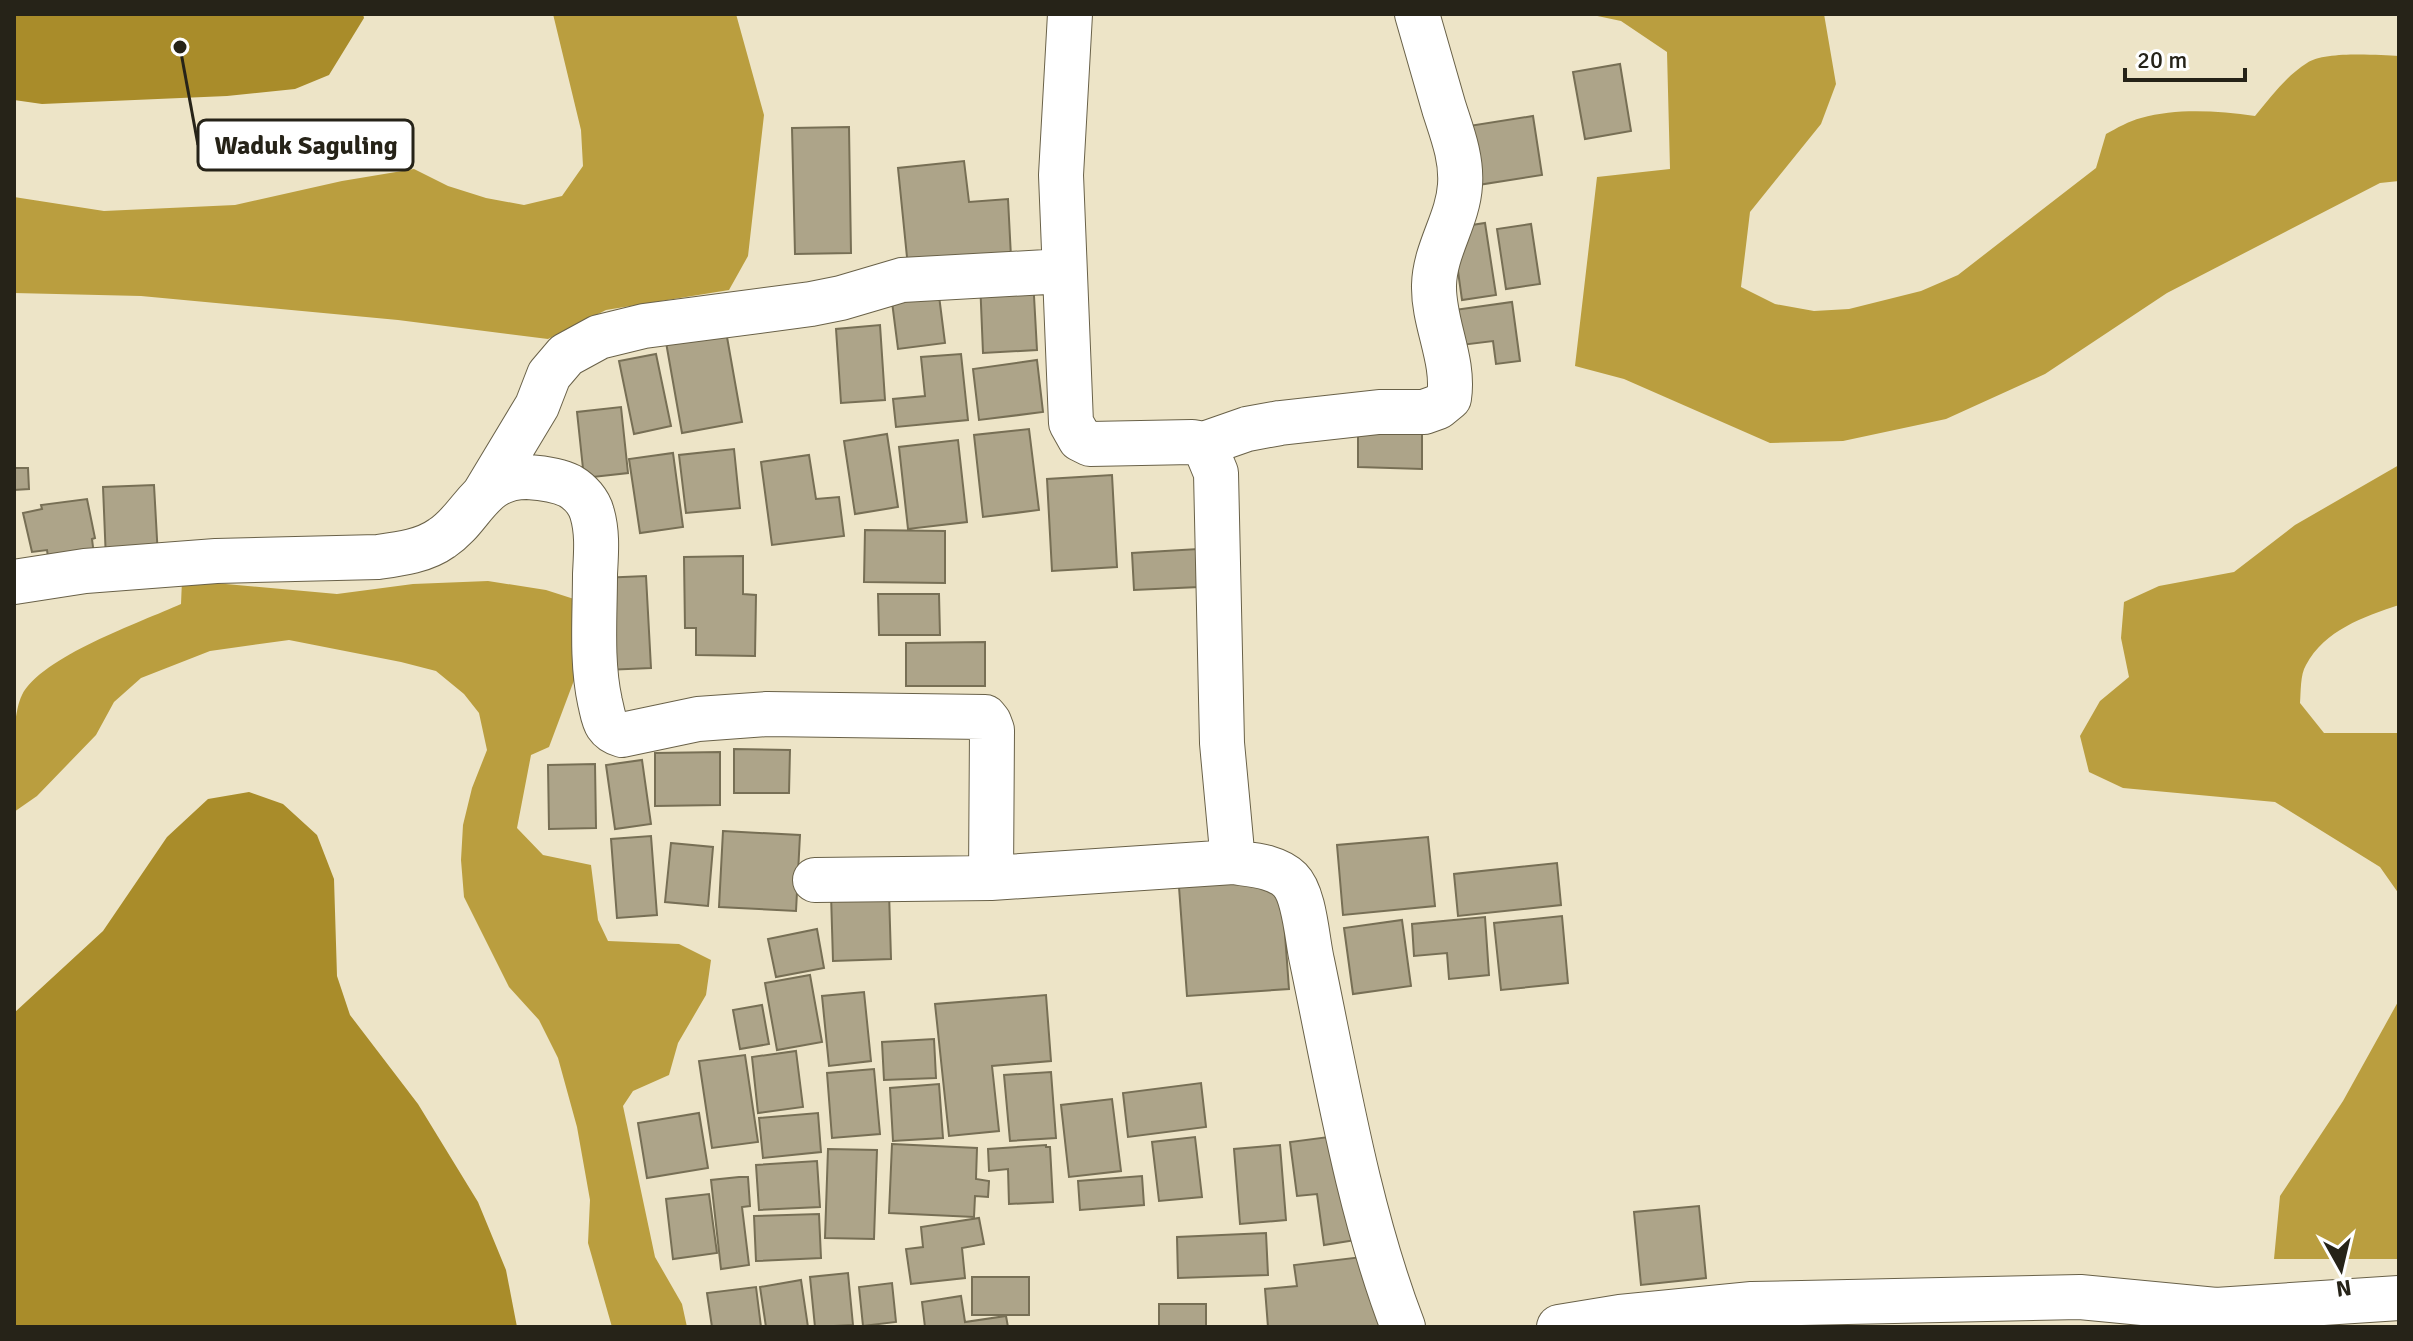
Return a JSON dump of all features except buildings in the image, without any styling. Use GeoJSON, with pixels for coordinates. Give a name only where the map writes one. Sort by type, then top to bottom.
{"type":"FeatureCollection","features":[{"type":"Feature","properties":{"kind":"street"},"geometry":{"type":"LineString","coordinates":[[1070,14],[1061,175],[1071,423],[1080,439],[1090,444],[1180,441],[1204,444],[1247,429],[1280,423],[1379,412],[1424,412],[1438,407],[1449,398],[1452,381],[1434,310],[1434,282],[1439,253],[1456,212],[1460,184],[1459,157],[1417,14]]}},
{"type":"Feature","properties":{"kind":"street"},"geometry":{"type":"LineString","coordinates":[[14,582],[85,571],[202,562],[403,554],[444,537],[484,494],[537,406],[549,375],[566,355],[599,337],[644,326],[811,304],[902,280],[1064,271]]}},
{"type":"Feature","properties":{"kind":"street"},"geometry":{"type":"LineString","coordinates":[[1204,444],[1216,473],[1222,743],[1233,862]]}},
{"type":"Feature","properties":{"kind":"street"},"geometry":{"type":"LineString","coordinates":[[484,494],[503,481],[518,477],[540,478],[566,484],[581,493],[592,511],[596,539],[594,637],[597,686],[605,723],[612,732],[622,735],[698,719],[767,714],[985,717],[992,730],[991,878]]}},
{"type":"Feature","properties":{"kind":"street"},"geometry":{"type":"LineString","coordinates":[[815,880],[991,878],[1233,862],[1273,869],[1291,881],[1301,902],[1361,1187],[1389,1289],[1403,1327]]}},
{"type":"Feature","properties":{"kind":"street"},"geometry":{"type":"LineString","coordinates":[[1559,1327],[1620,1317],[1752,1304],[2080,1297],[2217,1319],[2399,1298]]}},
{"type":"Feature","properties":{"kind":"shaded area"},"geometry":{"type":"Polygon","coordinates":[[[14,14],[363,14],[364,18],[329,75],[295,89],[227,96],[42,104],[14,100],[14,14]]]}},
{"type":"Feature","properties":{"kind":"shaded area"},"geometry":{"type":"Polygon","coordinates":[[[553,14],[736,14],[764,115],[748,256],[729,290],[606,310],[548,339],[398,320],[141,296],[14,293],[14,197],[104,211],[235,205],[342,181],[414,169],[448,186],[486,198],[524,205],[562,196],[583,166],[581,130],[553,14]]]}},
{"type":"Feature","properties":{"kind":"shaded area"},"geometry":{"type":"Polygon","coordinates":[[[1588,14],[1824,14],[1836,84],[1821,124],[1750,212],[1741,287],[1775,304],[1814,311],[1849,309],[1921,291],[1958,275],[2096,168],[2106,134],[2137,119],[2169,113],[2212,112],[2255,116],[2292,74],[2307,63],[2325,57],[2399,56],[2399,181],[2380,183],[2167,293],[2045,374],[1946,419],[1843,441],[1770,443],[1624,379],[1575,366],[1597,177],[1670,169],[1667,52],[1621,21],[1588,14]]]}},
{"type":"Feature","properties":{"kind":"shaded area"},"geometry":{"type":"Polygon","coordinates":[[[2399,465],[2399,605],[2346,626],[2323,643],[2304,669],[2300,703],[2324,733],[2399,733],[2399,894],[2380,867],[2275,802],[2123,788],[2089,772],[2080,736],[2100,701],[2129,677],[2121,638],[2124,602],[2159,586],[2234,572],[2295,525],[2399,465]]]}},
{"type":"Feature","properties":{"kind":"shaded area"},"geometry":{"type":"Polygon","coordinates":[[[182,580],[337,594],[413,584],[488,581],[546,590],[574,599],[576,675],[549,747],[531,755],[517,828],[543,855],[591,865],[598,920],[608,941],[679,944],[711,960],[706,995],[678,1043],[669,1075],[633,1091],[623,1106],[655,1257],[682,1304],[687,1327],[612,1327],[588,1243],[590,1200],[577,1127],[558,1058],[539,1020],[509,987],[464,897],[461,860],[463,825],[472,788],[487,750],[479,713],[464,694],[436,671],[289,640],[210,651],[141,678],[114,702],[96,735],[37,796],[14,812],[14,735],[22,695],[49,667],[70,654],[181,604],[182,580]]]}},
{"type":"Feature","properties":{"kind":"shaded area"},"geometry":{"type":"Polygon","coordinates":[[[249,792],[283,804],[317,835],[334,879],[337,976],[350,1015],[418,1104],[478,1202],[506,1270],[517,1327],[14,1327],[14,1013],[103,931],[167,837],[208,799],[249,792]]]}},
{"type":"Feature","properties":{"kind":"shaded area"},"geometry":{"type":"Polygon","coordinates":[[[2399,1000],[2399,1259],[2274,1259],[2280,1196],[2343,1101],[2399,1000]]]}},
{"type":"Feature","properties":{"kind":"place","name":"Waduk Saguling"},"geometry":{"type":"Point","coordinates":[180,47]}}]}
